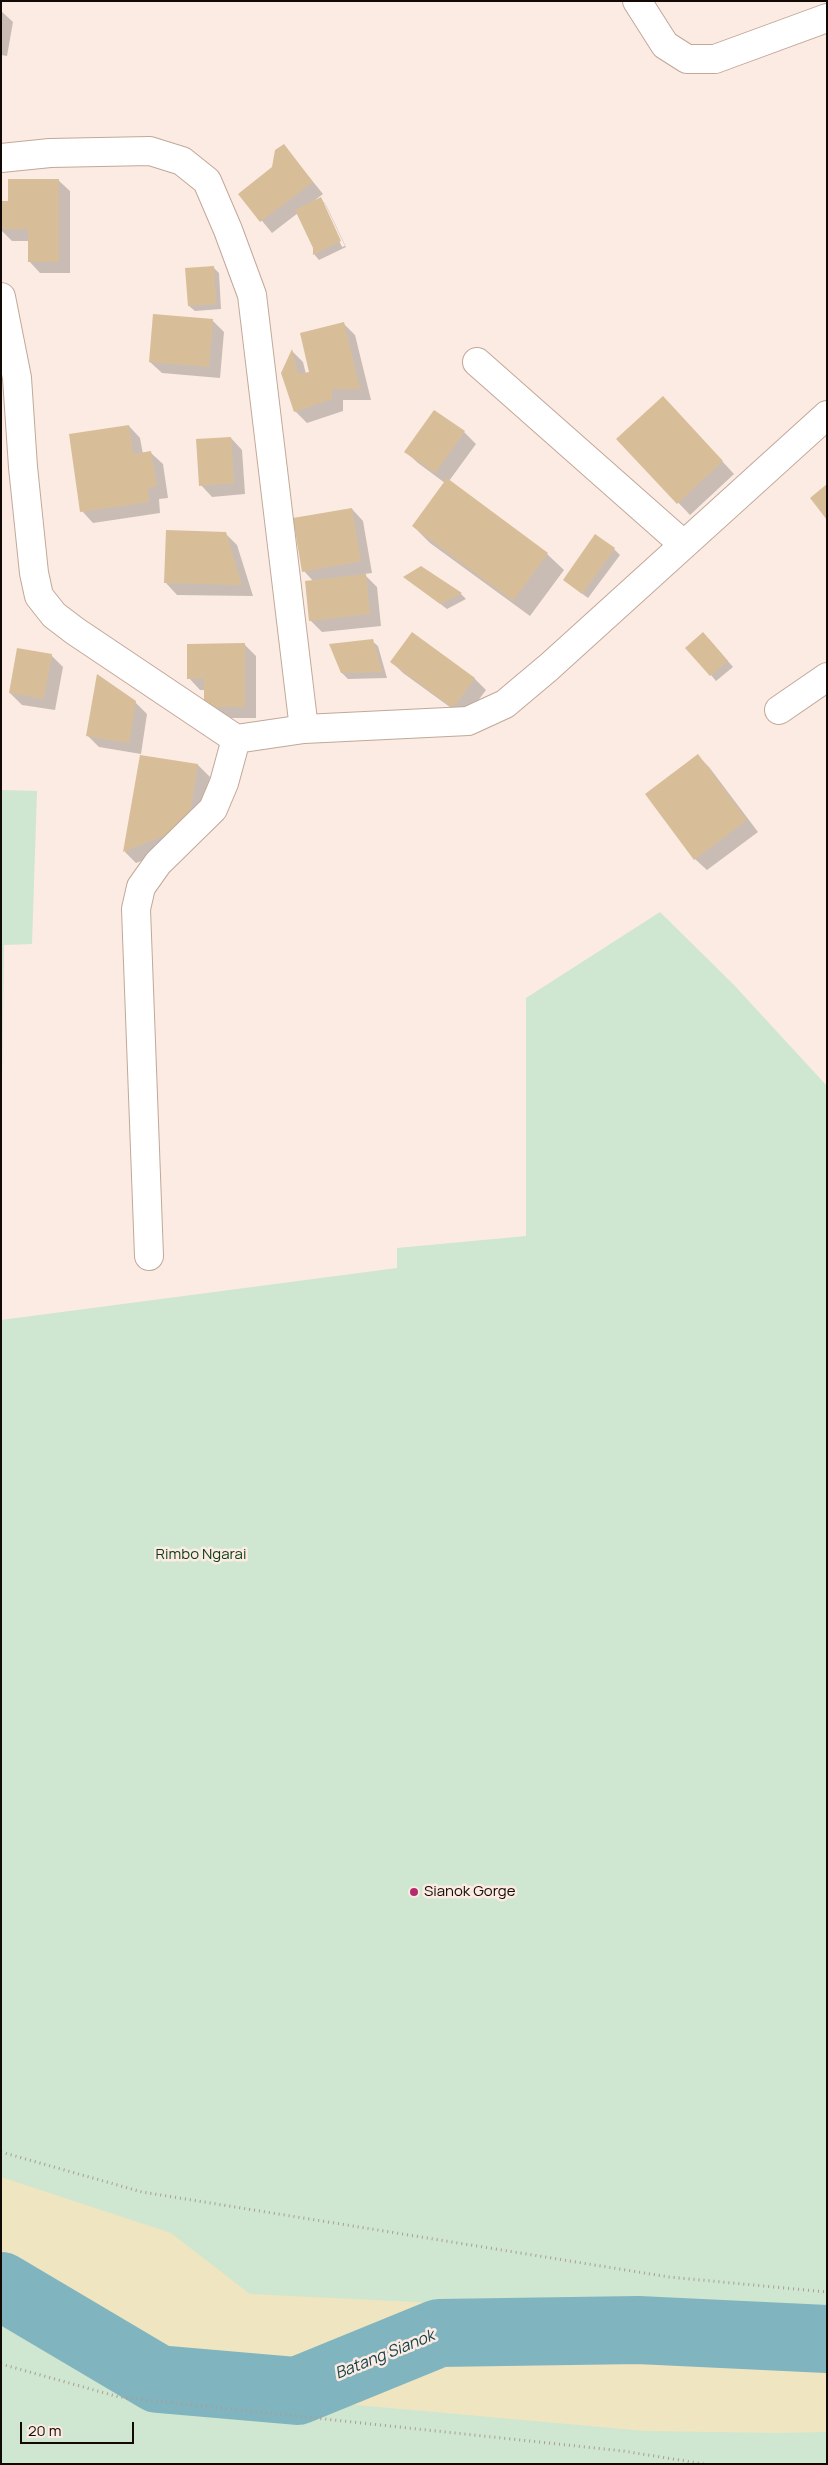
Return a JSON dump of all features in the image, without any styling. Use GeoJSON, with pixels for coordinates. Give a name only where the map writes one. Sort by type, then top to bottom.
{"type":"FeatureCollection","features":[{"type":"Feature","properties":{"kind":"street"},"geometry":{"type":"LineString","coordinates":[[637,1],[665,45],[687,59],[715,59],[827,18]]}},
{"type":"Feature","properties":{"kind":"street"},"geometry":{"type":"LineString","coordinates":[[1,158],[50,153],[150,151],[182,161],[206,181],[228,230],[252,295],[304,729]]}},
{"type":"Feature","properties":{"kind":"street"},"geometry":{"type":"LineString","coordinates":[[1,297],[9,378],[12,470],[39,596],[54,615],[74,631],[236,739],[304,729],[468,721],[505,704],[827,415]]}},
{"type":"Feature","properties":{"kind":"street"},"geometry":{"type":"LineString","coordinates":[[476,362],[683,544]]}},
{"type":"Feature","properties":{"kind":"street"},"geometry":{"type":"LineString","coordinates":[[779,710],[827,677]]}},
{"type":"Feature","properties":{"kind":"street"},"geometry":{"type":"LineString","coordinates":[[149,1256],[136,909],[141,887],[158,863],[213,809],[224,783],[236,739]]}},
{"type":"Feature","properties":{"kind":"path"},"geometry":{"type":"LineString","coordinates":[[1,2152],[142,2192],[669,2277],[827,2292]]}},
{"type":"Feature","properties":{"kind":"path"},"geometry":{"type":"LineString","coordinates":[[1,2364],[119,2397],[623,2451],[704,2464]]}},
{"type":"Feature","properties":{"kind":"green space"},"geometry":{"type":"Polygon","coordinates":[[[1,790],[37,791],[32,944],[4,945],[1,1158],[1,790]]]}},
{"type":"Feature","properties":{"kind":"green space","name":"Sianok Gorge"},"geometry":{"type":"Polygon","coordinates":[[[660,912],[734,985],[827,1086],[827,2464],[1,2464],[1,1320],[397,1268],[397,1248],[526,1236],[526,998],[660,912]]]}},
{"type":"Feature","properties":{"kind":"sand"},"geometry":{"type":"Polygon","coordinates":[[[1,2177],[171,2233],[250,2294],[541,2308],[800,2308],[827,2312],[827,2432],[645,2431],[134,2385],[23,2324],[1,2316],[1,2177]]]}},
{"type":"Feature","properties":{"kind":"building"},"geometry":{"type":"Polygon","coordinates":[[[284,144],[313,182],[260,222],[238,194],[272,167],[275,150],[284,144]]]}},
{"type":"Feature","properties":{"kind":"building"},"geometry":{"type":"Polygon","coordinates":[[[8,179],[59,179],[59,262],[28,262],[28,229],[1,229],[1,201],[8,201],[8,179]]]}},
{"type":"Feature","properties":{"kind":"building"},"geometry":{"type":"Polygon","coordinates":[[[321,197],[341,241],[313,255],[313,248],[295,210],[321,197]]]}},
{"type":"Feature","properties":{"kind":"building"},"geometry":{"type":"Polygon","coordinates":[[[214,266],[216,304],[188,306],[185,268],[214,266]]]}},
{"type":"Feature","properties":{"kind":"building"},"geometry":{"type":"Polygon","coordinates":[[[153,314],[213,319],[209,367],[149,362],[153,314]]]}},
{"type":"Feature","properties":{"kind":"building"},"geometry":{"type":"Polygon","coordinates":[[[344,322],[360,389],[332,389],[332,399],[294,412],[281,373],[292,349],[298,374],[309,372],[300,333],[344,322]]]}},
{"type":"Feature","properties":{"kind":"building"},"geometry":{"type":"Polygon","coordinates":[[[663,396],[723,461],[677,504],[616,439],[663,396]]]}},
{"type":"Feature","properties":{"kind":"building"},"geometry":{"type":"Polygon","coordinates":[[[434,410],[465,431],[435,473],[404,452],[434,410]]]}},
{"type":"Feature","properties":{"kind":"building"},"geometry":{"type":"Polygon","coordinates":[[[129,425],[133,454],[151,451],[157,486],[148,488],[149,502],[80,512],[69,434],[129,425]]]}},
{"type":"Feature","properties":{"kind":"building"},"geometry":{"type":"Polygon","coordinates":[[[231,437],[234,483],[199,486],[196,439],[231,437]]]}},
{"type":"Feature","properties":{"kind":"building"},"geometry":{"type":"Polygon","coordinates":[[[447,478],[548,553],[513,601],[412,526],[447,478]]]}},
{"type":"Feature","properties":{"kind":"building"},"geometry":{"type":"Polygon","coordinates":[[[827,484],[827,520],[810,498],[827,484]]]}},
{"type":"Feature","properties":{"kind":"building"},"geometry":{"type":"Polygon","coordinates":[[[352,508],[361,561],[302,572],[293,518],[352,508]]]}},
{"type":"Feature","properties":{"kind":"building"},"geometry":{"type":"Polygon","coordinates":[[[166,530],[226,532],[242,585],[164,583],[166,530]]]}},
{"type":"Feature","properties":{"kind":"building"},"geometry":{"type":"Polygon","coordinates":[[[595,534],[615,548],[582,594],[563,580],[595,534]]]}},
{"type":"Feature","properties":{"kind":"building"},"geometry":{"type":"Polygon","coordinates":[[[421,566],[462,593],[440,604],[403,577],[421,566]]]}},
{"type":"Feature","properties":{"kind":"building"},"geometry":{"type":"Polygon","coordinates":[[[366,574],[370,614],[309,621],[305,581],[366,574]]]}},
{"type":"Feature","properties":{"kind":"building"},"geometry":{"type":"Polygon","coordinates":[[[412,632],[475,678],[453,708],[390,662],[412,632]]]}},
{"type":"Feature","properties":{"kind":"building"},"geometry":{"type":"Polygon","coordinates":[[[703,632],[728,661],[710,676],[685,648],[703,632]]]}},
{"type":"Feature","properties":{"kind":"building"},"geometry":{"type":"Polygon","coordinates":[[[373,639],[382,672],[341,673],[329,644],[373,639]]]}},
{"type":"Feature","properties":{"kind":"building"},"geometry":{"type":"Polygon","coordinates":[[[245,643],[245,707],[204,707],[204,678],[187,679],[187,644],[245,643]]]}},
{"type":"Feature","properties":{"kind":"building"},"geometry":{"type":"Polygon","coordinates":[[[17,648],[52,654],[44,699],[9,693],[17,648]]]}},
{"type":"Feature","properties":{"kind":"building"},"geometry":{"type":"Polygon","coordinates":[[[97,674],[136,701],[129,743],[86,736],[97,674]]]}},
{"type":"Feature","properties":{"kind":"building"},"geometry":{"type":"Polygon","coordinates":[[[698,754],[747,820],[694,860],[645,794],[698,754]]]}},
{"type":"Feature","properties":{"kind":"building"},"geometry":{"type":"Polygon","coordinates":[[[140,755],[198,764],[188,826],[123,852],[140,755]]]}},
{"type":"Feature","properties":{"kind":"waterway","name":"Batang Sianok"},"geometry":{"type":"LineString","coordinates":[[1,2286],[158,2379],[297,2391],[439,2333],[638,2330],[827,2339]]}},
{"type":"Feature","properties":{"kind":"place","name":"Sianok Gorge"},"geometry":{"type":"Point","coordinates":[414,1892]}},
{"type":"Feature","properties":{"kind":"park label","name":"Rimbo Ngarai"},"geometry":{"type":"Point","coordinates":[201,1555]}}]}
